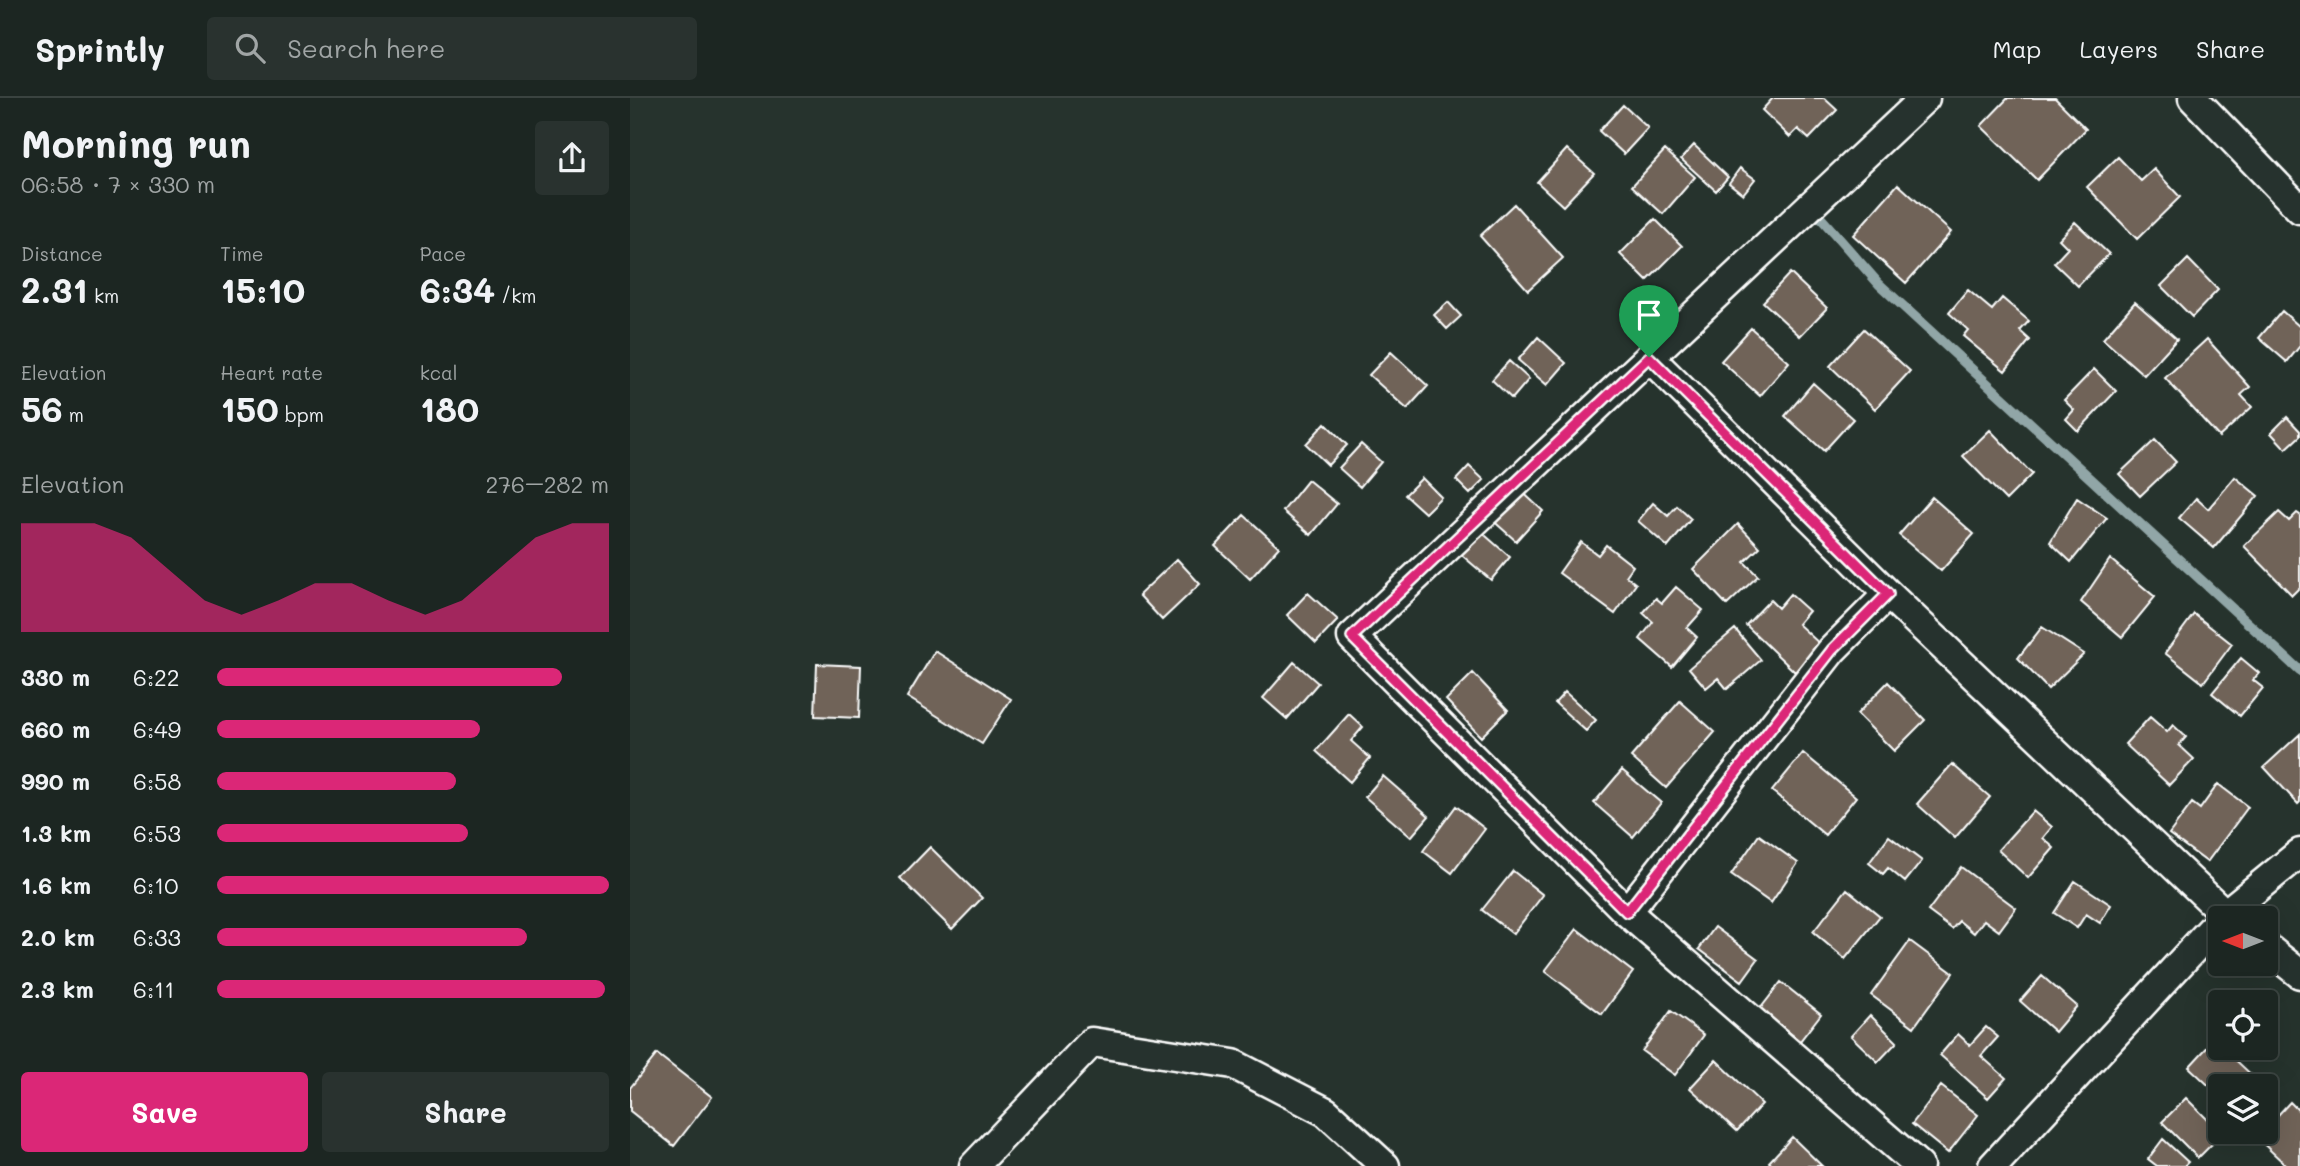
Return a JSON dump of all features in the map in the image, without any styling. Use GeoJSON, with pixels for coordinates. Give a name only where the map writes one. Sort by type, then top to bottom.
{"type":"FeatureCollection","features":[{"type":"Feature","properties":{"kind":"street"},"geometry":{"type":"LineString","coordinates":[[1919,1166],[1627,912],[1352,637],[1925,98]]}},
{"type":"Feature","properties":{"kind":"street"},"geometry":{"type":"LineString","coordinates":[[2193,98],[2300,209]]}},
{"type":"Feature","properties":{"kind":"street"},"geometry":{"type":"LineString","coordinates":[[1649,357],[1888,594],[2212,906]]}},
{"type":"Feature","properties":{"kind":"street"},"geometry":{"type":"LineString","coordinates":[[1627,912],[1832,650],[1888,594]]}},
{"type":"Feature","properties":{"kind":"street"},"geometry":{"type":"LineString","coordinates":[[2238,906],[2300,853]]}},
{"type":"Feature","properties":{"kind":"street"},"geometry":{"type":"LineString","coordinates":[[1993,1166],[2208,935]]}},
{"type":"Feature","properties":{"kind":"street"},"geometry":{"type":"LineString","coordinates":[[2278,957],[2300,974]]}},
{"type":"Feature","properties":{"kind":"street"},"geometry":{"type":"LineString","coordinates":[[974,1166],[1092,1042],[1233,1064],[1326,1112],[1385,1166]]}},
{"type":"Feature","properties":{"kind":"building"},"geometry":{"type":"Polygon","coordinates":[[[1773,98],[1824,98],[1837,110],[1809,139],[1798,129],[1790,137],[1762,110],[1773,98]]]}},
{"type":"Feature","properties":{"kind":"building"},"geometry":{"type":"Polygon","coordinates":[[[2008,98],[2055,98],[2086,129],[2037,180],[1981,126],[2008,98]]]}},
{"type":"Feature","properties":{"kind":"building"},"geometry":{"type":"Polygon","coordinates":[[[1623,105],[1648,128],[1624,154],[1599,131],[1623,105]]]}},
{"type":"Feature","properties":{"kind":"building"},"geometry":{"type":"Polygon","coordinates":[[[1694,145],[1728,177],[1716,191],[1681,159],[1694,145]]]}},
{"type":"Feature","properties":{"kind":"building"},"geometry":{"type":"Polygon","coordinates":[[[1567,149],[1594,173],[1563,206],[1537,182],[1567,149]]]}},
{"type":"Feature","properties":{"kind":"building"},"geometry":{"type":"Polygon","coordinates":[[[1665,150],[1695,177],[1663,214],[1632,186],[1665,150]]]}},
{"type":"Feature","properties":{"kind":"building"},"geometry":{"type":"Polygon","coordinates":[[[2118,157],[2141,181],[2154,169],[2180,197],[2137,239],[2087,187],[2118,157]]]}},
{"type":"Feature","properties":{"kind":"building"},"geometry":{"type":"Polygon","coordinates":[[[1740,168],[1755,179],[1743,194],[1729,183],[1740,168]]]}},
{"type":"Feature","properties":{"kind":"building"},"geometry":{"type":"Polygon","coordinates":[[[1898,184],[1951,232],[1906,283],[1853,235],[1898,184]]]}},
{"type":"Feature","properties":{"kind":"building"},"geometry":{"type":"Polygon","coordinates":[[[1514,204],[1563,258],[1528,290],[1480,236],[1514,204]]]}},
{"type":"Feature","properties":{"kind":"building"},"geometry":{"type":"Polygon","coordinates":[[[1655,219],[1682,246],[1647,281],[1620,254],[1655,219]]]}},
{"type":"Feature","properties":{"kind":"building"},"geometry":{"type":"Polygon","coordinates":[[[2075,222],[2109,254],[2078,286],[2054,263],[2068,248],[2059,239],[2075,222]]]}},
{"type":"Feature","properties":{"kind":"building"},"geometry":{"type":"Polygon","coordinates":[[[2188,259],[2218,290],[2192,317],[2161,286],[2188,259]]]}},
{"type":"Feature","properties":{"kind":"building"},"geometry":{"type":"Polygon","coordinates":[[[1790,273],[1827,308],[1800,336],[1763,302],[1790,273]]]}},
{"type":"Feature","properties":{"kind":"building"},"geometry":{"type":"Polygon","coordinates":[[[1968,290],[1992,310],[2002,298],[2029,321],[2020,331],[2030,340],[2005,371],[1963,336],[1968,330],[1949,313],[1968,290]]]}},
{"type":"Feature","properties":{"kind":"building"},"geometry":{"type":"Polygon","coordinates":[[[1448,302],[1461,316],[1447,329],[1434,315],[1448,302]]]}},
{"type":"Feature","properties":{"kind":"building"},"geometry":{"type":"Polygon","coordinates":[[[2135,302],[2177,339],[2144,375],[2103,339],[2135,302]]]}},
{"type":"Feature","properties":{"kind":"building"},"geometry":{"type":"Polygon","coordinates":[[[2282,311],[2300,327],[2300,346],[2287,362],[2259,338],[2282,311]]]}},
{"type":"Feature","properties":{"kind":"building"},"geometry":{"type":"Polygon","coordinates":[[[1751,328],[1789,362],[1760,396],[1721,361],[1751,328]]]}},
{"type":"Feature","properties":{"kind":"building"},"geometry":{"type":"Polygon","coordinates":[[[1864,329],[1910,371],[1875,409],[1830,366],[1864,329]]]}},
{"type":"Feature","properties":{"kind":"building"},"geometry":{"type":"Polygon","coordinates":[[[1538,337],[1566,363],[1547,385],[1518,360],[1538,337]]]}},
{"type":"Feature","properties":{"kind":"building"},"geometry":{"type":"Polygon","coordinates":[[[2207,339],[2250,387],[2241,395],[2252,407],[2219,437],[2165,378],[2207,339]]]}},
{"type":"Feature","properties":{"kind":"building"},"geometry":{"type":"Polygon","coordinates":[[[1391,352],[1428,386],[1407,409],[1369,375],[1391,352]]]}},
{"type":"Feature","properties":{"kind":"building"},"geometry":{"type":"Polygon","coordinates":[[[1509,361],[1529,379],[1512,399],[1492,380],[1509,361]]]}},
{"type":"Feature","properties":{"kind":"building"},"geometry":{"type":"Polygon","coordinates":[[[2094,369],[2116,391],[2078,431],[2066,419],[2074,410],[2064,400],[2094,369]]]}},
{"type":"Feature","properties":{"kind":"building"},"geometry":{"type":"Polygon","coordinates":[[[1813,383],[1853,419],[1824,451],[1785,416],[1813,383]]]}},
{"type":"Feature","properties":{"kind":"building"},"geometry":{"type":"Polygon","coordinates":[[[2287,417],[2300,431],[2300,436],[2286,449],[2271,433],[2287,417]]]}},
{"type":"Feature","properties":{"kind":"building"},"geometry":{"type":"Polygon","coordinates":[[[1325,423],[1347,445],[1328,465],[1306,444],[1325,423]]]}},
{"type":"Feature","properties":{"kind":"building"},"geometry":{"type":"Polygon","coordinates":[[[1990,430],[2032,474],[2006,500],[1963,456],[1990,430]]]}},
{"type":"Feature","properties":{"kind":"building"},"geometry":{"type":"Polygon","coordinates":[[[2155,440],[2176,462],[2140,496],[2119,474],[2155,440]]]}},
{"type":"Feature","properties":{"kind":"building"},"geometry":{"type":"Polygon","coordinates":[[[1361,444],[1381,462],[1360,487],[1339,468],[1361,444]]]}},
{"type":"Feature","properties":{"kind":"building"},"geometry":{"type":"Polygon","coordinates":[[[1469,466],[1484,480],[1470,494],[1456,480],[1469,466]]]}},
{"type":"Feature","properties":{"kind":"building"},"geometry":{"type":"Polygon","coordinates":[[[2235,477],[2258,496],[2214,548],[2179,518],[2196,498],[2208,509],[2235,477]]]}},
{"type":"Feature","properties":{"kind":"building"},"geometry":{"type":"Polygon","coordinates":[[[1422,478],[1441,497],[1425,513],[1405,495],[1422,478]]]}},
{"type":"Feature","properties":{"kind":"building"},"geometry":{"type":"Polygon","coordinates":[[[1308,480],[1337,504],[1311,535],[1283,511],[1308,480]]]}},
{"type":"Feature","properties":{"kind":"building"},"geometry":{"type":"Polygon","coordinates":[[[1517,487],[1543,511],[1516,541],[1490,518],[1517,487]]]}},
{"type":"Feature","properties":{"kind":"building"},"geometry":{"type":"Polygon","coordinates":[[[1932,497],[1974,534],[1941,571],[1899,535],[1932,497]]]}},
{"type":"Feature","properties":{"kind":"building"},"geometry":{"type":"Polygon","coordinates":[[[2077,498],[2107,518],[2071,562],[2050,542],[2077,498]]]}},
{"type":"Feature","properties":{"kind":"building"},"geometry":{"type":"Polygon","coordinates":[[[1653,503],[1668,516],[1677,506],[1691,519],[1668,547],[1638,521],[1653,503]]]}},
{"type":"Feature","properties":{"kind":"building"},"geometry":{"type":"Polygon","coordinates":[[[2279,512],[2289,521],[2297,513],[2300,515],[2300,587],[2292,595],[2244,546],[2279,512]]]}},
{"type":"Feature","properties":{"kind":"building"},"geometry":{"type":"Polygon","coordinates":[[[1244,515],[1279,547],[1250,579],[1215,546],[1244,515]]]}},
{"type":"Feature","properties":{"kind":"building"},"geometry":{"type":"Polygon","coordinates":[[[1738,524],[1760,547],[1744,562],[1758,576],[1727,605],[1693,569],[1738,524]]]}},
{"type":"Feature","properties":{"kind":"building"},"geometry":{"type":"Polygon","coordinates":[[[1478,529],[1510,557],[1491,580],[1458,552],[1478,529]]]}},
{"type":"Feature","properties":{"kind":"building"},"geometry":{"type":"Polygon","coordinates":[[[1581,542],[1598,555],[1606,545],[1633,566],[1626,576],[1636,584],[1615,614],[1559,573],[1581,542]]]}},
{"type":"Feature","properties":{"kind":"building"},"geometry":{"type":"Polygon","coordinates":[[[1177,559],[1200,584],[1162,620],[1139,595],[1177,559]]]}},
{"type":"Feature","properties":{"kind":"building"},"geometry":{"type":"Polygon","coordinates":[[[2110,559],[2155,597],[2122,637],[2081,602],[2110,559]]]}},
{"type":"Feature","properties":{"kind":"building"},"geometry":{"type":"Polygon","coordinates":[[[1676,587],[1703,610],[1687,628],[1697,637],[1672,667],[1640,639],[1653,622],[1643,613],[1656,598],[1662,603],[1676,587]]]}},
{"type":"Feature","properties":{"kind":"building"},"geometry":{"type":"Polygon","coordinates":[[[1308,593],[1338,620],[1316,643],[1287,615],[1308,593]]]}},
{"type":"Feature","properties":{"kind":"building"},"geometry":{"type":"Polygon","coordinates":[[[1790,594],[1809,611],[1798,624],[1821,645],[1795,672],[1746,625],[1770,600],[1778,608],[1790,594]]]}},
{"type":"Feature","properties":{"kind":"building"},"geometry":{"type":"Polygon","coordinates":[[[2194,614],[2232,644],[2203,683],[2165,653],[2194,614]]]}},
{"type":"Feature","properties":{"kind":"building"},"geometry":{"type":"Polygon","coordinates":[[[2042,627],[2084,654],[2048,689],[2018,658],[2042,627]]]}},
{"type":"Feature","properties":{"kind":"building"},"geometry":{"type":"Polygon","coordinates":[[[1735,629],[1761,660],[1727,689],[1718,678],[1706,688],[1689,668],[1735,629]]]}},
{"type":"Feature","properties":{"kind":"building"},"geometry":{"type":"Polygon","coordinates":[[[935,651],[1011,699],[982,744],[907,697],[935,651]]]}},
{"type":"Feature","properties":{"kind":"building"},"geometry":{"type":"Polygon","coordinates":[[[2241,658],[2259,673],[2253,680],[2263,688],[2240,716],[2212,693],[2241,658]]]}},
{"type":"Feature","properties":{"kind":"building"},"geometry":{"type":"Polygon","coordinates":[[[1294,662],[1318,683],[1287,719],[1263,698],[1294,662]]]}},
{"type":"Feature","properties":{"kind":"building"},"geometry":{"type":"Polygon","coordinates":[[[817,664],[861,666],[859,718],[815,716],[817,664]]]}},
{"type":"Feature","properties":{"kind":"building"},"geometry":{"type":"Polygon","coordinates":[[[1473,673],[1508,710],[1481,737],[1446,700],[1473,673]]]}},
{"type":"Feature","properties":{"kind":"building"},"geometry":{"type":"Polygon","coordinates":[[[1888,682],[1925,720],[1894,751],[1857,714],[1888,682]]]}},
{"type":"Feature","properties":{"kind":"building"},"geometry":{"type":"Polygon","coordinates":[[[1565,692],[1596,720],[1586,731],[1555,703],[1565,692]]]}},
{"type":"Feature","properties":{"kind":"building"},"geometry":{"type":"Polygon","coordinates":[[[1680,701],[1715,732],[1666,788],[1631,757],[1680,701]]]}},
{"type":"Feature","properties":{"kind":"building"},"geometry":{"type":"Polygon","coordinates":[[[1349,714],[1363,727],[1351,741],[1370,758],[1350,782],[1316,751],[1349,714]]]}},
{"type":"Feature","properties":{"kind":"building"},"geometry":{"type":"Polygon","coordinates":[[[2150,717],[2167,732],[2173,725],[2186,737],[2179,745],[2194,759],[2169,785],[2125,744],[2150,717]]]}},
{"type":"Feature","properties":{"kind":"building"},"geometry":{"type":"Polygon","coordinates":[[[2300,734],[2300,802],[2298,804],[2264,767],[2300,734]]]}},
{"type":"Feature","properties":{"kind":"building"},"geometry":{"type":"Polygon","coordinates":[[[1803,753],[1856,797],[1825,835],[1772,791],[1803,753]]]}},
{"type":"Feature","properties":{"kind":"building"},"geometry":{"type":"Polygon","coordinates":[[[1952,764],[1990,797],[1955,838],[1917,804],[1952,764]]]}},
{"type":"Feature","properties":{"kind":"building"},"geometry":{"type":"Polygon","coordinates":[[[1622,770],[1661,803],[1633,837],[1594,803],[1622,770]]]}},
{"type":"Feature","properties":{"kind":"building"},"geometry":{"type":"Polygon","coordinates":[[[1383,776],[1429,816],[1411,837],[1365,797],[1383,776]]]}},
{"type":"Feature","properties":{"kind":"building"},"geometry":{"type":"Polygon","coordinates":[[[2218,784],[2248,807],[2207,862],[2169,834],[2192,803],[2200,809],[2218,784]]]}},
{"type":"Feature","properties":{"kind":"building"},"geometry":{"type":"Polygon","coordinates":[[[1456,806],[1485,829],[1452,873],[1423,851],[1456,806]]]}},
{"type":"Feature","properties":{"kind":"building"},"geometry":{"type":"Polygon","coordinates":[[[2033,811],[2052,827],[2043,838],[2054,848],[2028,878],[1998,850],[2033,811]]]}},
{"type":"Feature","properties":{"kind":"building"},"geometry":{"type":"Polygon","coordinates":[[[1759,835],[1798,863],[1771,903],[1731,875],[1759,835]]]}},
{"type":"Feature","properties":{"kind":"building"},"geometry":{"type":"Polygon","coordinates":[[[1889,836],[1922,861],[1905,882],[1888,868],[1883,874],[1869,863],[1889,836]]]}},
{"type":"Feature","properties":{"kind":"building"},"geometry":{"type":"Polygon","coordinates":[[[930,847],[982,898],[952,929],[900,878],[930,847]]]}},
{"type":"Feature","properties":{"kind":"building"},"geometry":{"type":"Polygon","coordinates":[[[1961,867],[2016,908],[1999,931],[1984,920],[1974,933],[1959,921],[1952,929],[1928,911],[1961,867]]]}},
{"type":"Feature","properties":{"kind":"building"},"geometry":{"type":"Polygon","coordinates":[[[1513,871],[1543,895],[1513,934],[1482,910],[1513,871]]]}},
{"type":"Feature","properties":{"kind":"building"},"geometry":{"type":"Polygon","coordinates":[[[2075,881],[2111,905],[2100,923],[2086,914],[2077,928],[2054,913],[2075,881]]]}},
{"type":"Feature","properties":{"kind":"building"},"geometry":{"type":"Polygon","coordinates":[[[1847,889],[1880,916],[1845,959],[1813,932],[1847,889]]]}},
{"type":"Feature","properties":{"kind":"building"},"geometry":{"type":"Polygon","coordinates":[[[1715,927],[1758,959],[1742,981],[1699,949],[1715,927]]]}},
{"type":"Feature","properties":{"kind":"building"},"geometry":{"type":"Polygon","coordinates":[[[1577,929],[1633,972],[1602,1014],[1545,971],[1577,929]]]}},
{"type":"Feature","properties":{"kind":"building"},"geometry":{"type":"Polygon","coordinates":[[[1910,941],[1953,973],[1914,1027],[1871,995],[1910,941]]]}},
{"type":"Feature","properties":{"kind":"building"},"geometry":{"type":"Polygon","coordinates":[[[2042,976],[2077,1006],[2055,1032],[2020,1001],[2042,976]]]}},
{"type":"Feature","properties":{"kind":"building"},"geometry":{"type":"Polygon","coordinates":[[[1781,982],[1821,1014],[1800,1041],[1760,1009],[1781,982]]]}},
{"type":"Feature","properties":{"kind":"building"},"geometry":{"type":"Polygon","coordinates":[[[1671,1011],[1704,1035],[1675,1075],[1642,1051],[1671,1011]]]}},
{"type":"Feature","properties":{"kind":"building"},"geometry":{"type":"Polygon","coordinates":[[[1870,1015],[1897,1042],[1878,1062],[1851,1036],[1870,1015]]]}},
{"type":"Feature","properties":{"kind":"building"},"geometry":{"type":"Polygon","coordinates":[[[1986,1027],[1998,1037],[1981,1056],[2006,1078],[1988,1098],[1940,1055],[1958,1034],[1970,1045],[1986,1027]]]}},
{"type":"Feature","properties":{"kind":"building"},"geometry":{"type":"Polygon","coordinates":[[[2208,1046],[2208,1060],[2236,1060],[2251,1074],[2208,1074],[2208,1085],[2189,1067],[2208,1046]]]}},
{"type":"Feature","properties":{"kind":"building"},"geometry":{"type":"Polygon","coordinates":[[[657,1054],[712,1097],[674,1146],[630,1111],[630,1088],[657,1054]]]}},
{"type":"Feature","properties":{"kind":"building"},"geometry":{"type":"Polygon","coordinates":[[[1716,1060],[1762,1104],[1737,1131],[1690,1088],[1716,1060]]]}},
{"type":"Feature","properties":{"kind":"building"},"geometry":{"type":"Polygon","coordinates":[[[1941,1086],[1978,1115],[1948,1153],[1912,1124],[1941,1086]]]}},
{"type":"Feature","properties":{"kind":"building"},"geometry":{"type":"Polygon","coordinates":[[[2186,1098],[2208,1120],[2208,1144],[2212,1144],[2198,1158],[2162,1122],[2186,1098]]]}},
{"type":"Feature","properties":{"kind":"building"},"geometry":{"type":"Polygon","coordinates":[[[2290,1102],[2300,1112],[2300,1166],[2287,1166],[2263,1144],[2278,1144],[2278,1115],[2290,1102]]]}},
{"type":"Feature","properties":{"kind":"building"},"geometry":{"type":"Polygon","coordinates":[[[1792,1137],[1822,1166],[1773,1166],[1769,1162],[1792,1137]]]}},
{"type":"Feature","properties":{"kind":"building"},"geometry":{"type":"Polygon","coordinates":[[[2163,1139],[2188,1162],[2184,1166],[2157,1166],[2148,1159],[2163,1139]]]}},
{"type":"Feature","properties":{"kind":"waterway"},"geometry":{"type":"LineString","coordinates":[[1820,217],[1879,284],[2300,671]]}},
{"type":"Feature","properties":{"kind":"route"},"geometry":{"type":"LineString","coordinates":[[1649,357],[1888,594],[1832,650],[1627,912],[1352,637],[1649,357]]}}]}
